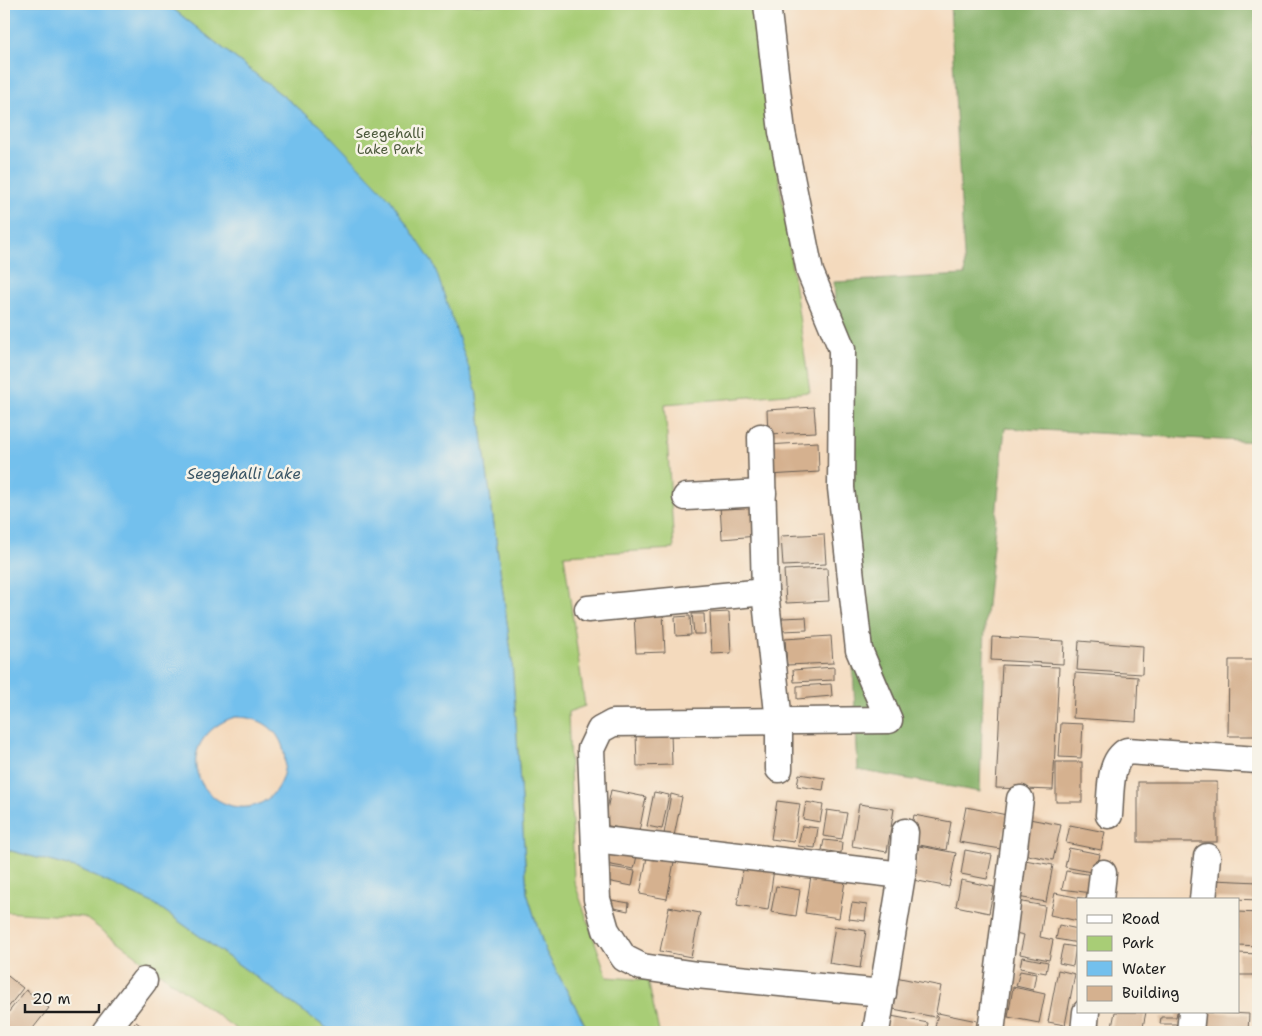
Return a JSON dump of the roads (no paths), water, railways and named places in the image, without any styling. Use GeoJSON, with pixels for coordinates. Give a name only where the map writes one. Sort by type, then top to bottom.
{"type":"FeatureCollection","features":[{"type":"Feature","properties":{"kind":"street"},"geometry":{"type":"LineString","coordinates":[[767,4],[782,132],[810,272],[842,349],[841,488],[859,650],[889,720],[613,724],[600,730],[591,749],[597,899],[606,930],[624,958],[642,967],[697,975],[883,993]]}},
{"type":"Feature","properties":{"kind":"street"},"geometry":{"type":"LineString","coordinates":[[761,437],[765,592],[779,722],[779,769]]}},
{"type":"Feature","properties":{"kind":"street"},"geometry":{"type":"LineString","coordinates":[[686,497],[763,493]]}},
{"type":"Feature","properties":{"kind":"street"},"geometry":{"type":"LineString","coordinates":[[588,609],[765,592]]}},
{"type":"Feature","properties":{"kind":"street"},"geometry":{"type":"LineString","coordinates":[[1109,815],[1114,766],[1119,755],[1127,751],[1258,760]]}},
{"type":"Feature","properties":{"kind":"street"},"geometry":{"type":"LineString","coordinates":[[991,1032],[1020,799]]}},
{"type":"Feature","properties":{"kind":"street"},"geometry":{"type":"LineString","coordinates":[[876,1032],[902,875],[905,832]]}},
{"type":"Feature","properties":{"kind":"street"},"geometry":{"type":"LineString","coordinates":[[595,840],[902,875]]}},
{"type":"Feature","properties":{"kind":"street"},"geometry":{"type":"LineString","coordinates":[[1203,898],[1207,857]]}},
{"type":"Feature","properties":{"kind":"street"},"geometry":{"type":"LineString","coordinates":[[1100,898],[1104,873]]}},
{"type":"Feature","properties":{"kind":"street"},"geometry":{"type":"LineString","coordinates":[[105,1032],[144,981]]}},
{"type":"Feature","properties":{"kind":"street"},"geometry":{"type":"LineString","coordinates":[[1084,1032],[1086,1014]]}},
{"type":"Feature","properties":{"kind":"street"},"geometry":{"type":"LineString","coordinates":[[1190,1032],[1192,1014]]}},
{"type":"Feature","properties":{"kind":"water","name":"Seegehalli Lake"},"geometry":{"type":"Polygon","coordinates":[[[4,4],[167,4],[321,126],[390,199],[434,265],[476,389],[512,660],[527,893],[545,950],[589,1032],[332,1032],[155,904],[79,869],[4,849],[4,4]],[[235,717],[225,721],[208,734],[201,742],[197,752],[197,773],[202,784],[214,798],[232,806],[253,806],[269,798],[280,784],[284,766],[283,748],[275,732],[259,721],[235,717]]]}},
{"type":"Feature","properties":{"kind":"park label","name":"Seegehalli Lake Park"},"geometry":{"type":"Point","coordinates":[390,142]}}]}
